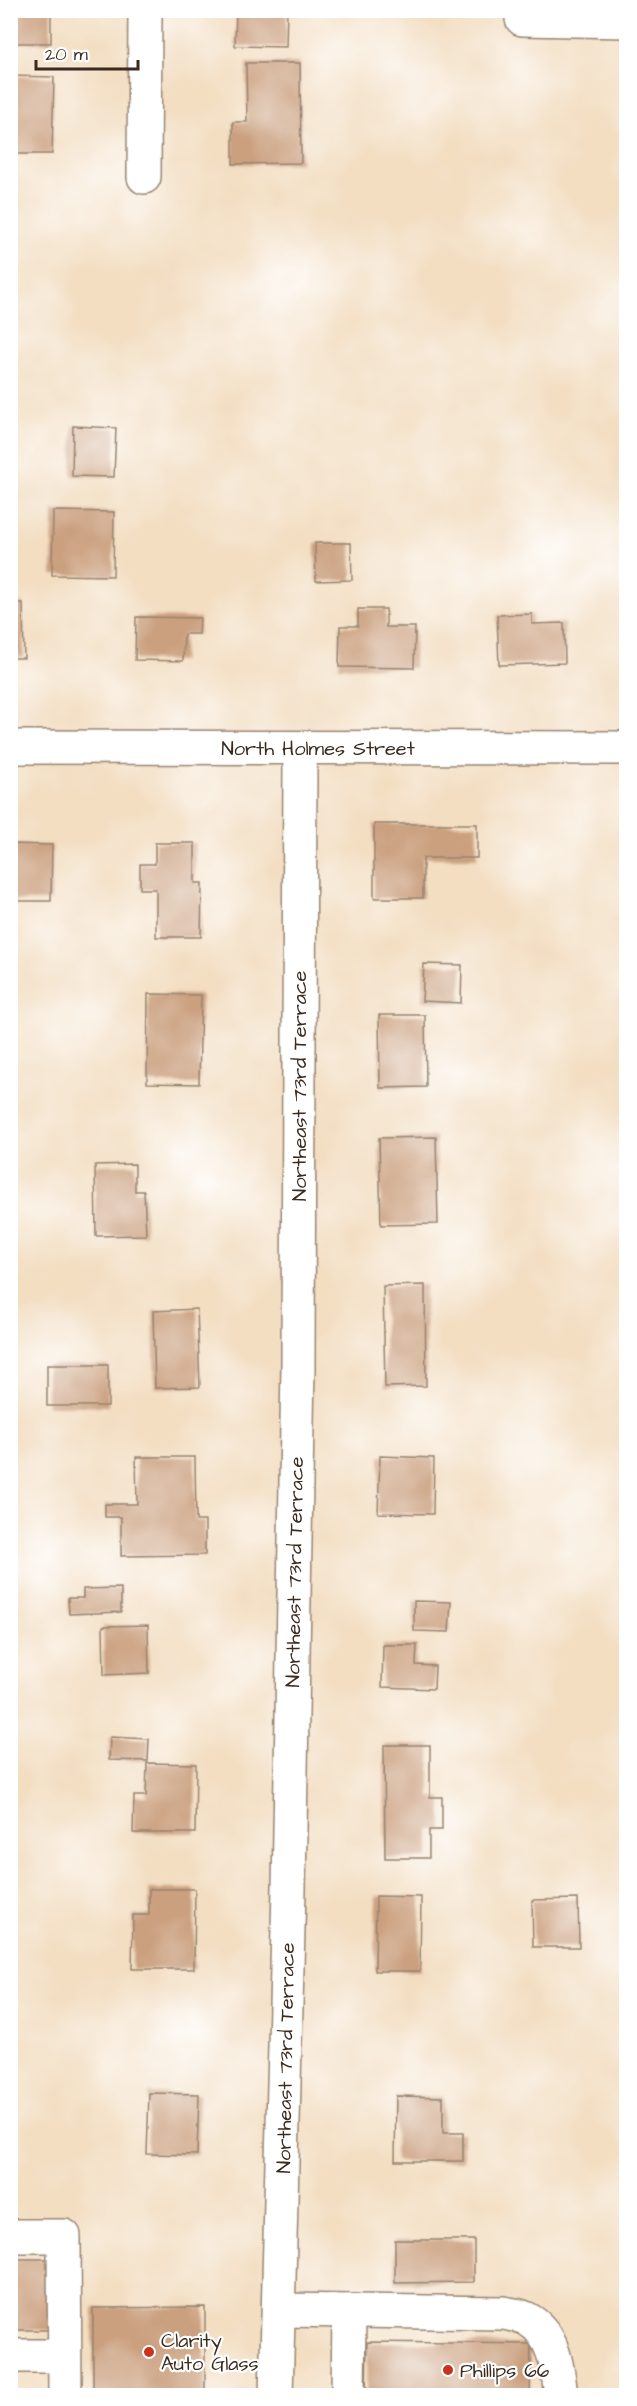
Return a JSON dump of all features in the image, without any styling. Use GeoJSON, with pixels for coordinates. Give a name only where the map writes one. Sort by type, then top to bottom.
{"type":"FeatureCollection","features":[{"type":"Feature","properties":{"kind":"street"},"geometry":{"type":"LineString","coordinates":[[144,177],[145,10]]}},
{"type":"Feature","properties":{"kind":"street"},"geometry":{"type":"LineString","coordinates":[[522,10],[522,19],[627,21]]}},
{"type":"Feature","properties":{"kind":"street","name":"North Holmes Street"},"geometry":{"type":"LineString","coordinates":[[10,747],[627,748]]}},
{"type":"Feature","properties":{"kind":"street","name":"Northeast 73rd Terrace"},"geometry":{"type":"LineString","coordinates":[[276,2396],[298,1378],[300,748]]}},
{"type":"Feature","properties":{"kind":"street"},"geometry":{"type":"LineString","coordinates":[[10,2236],[64,2236],[64,2396]]}},
{"type":"Feature","properties":{"kind":"street"},"geometry":{"type":"LineString","coordinates":[[279,2310],[504,2313],[528,2319],[548,2339],[558,2367],[561,2396]]}},
{"type":"Feature","properties":{"kind":"street"},"geometry":{"type":"LineString","coordinates":[[348,2396],[349,2311]]}},
{"type":"Feature","properties":{"kind":"street"},"geometry":{"type":"LineString","coordinates":[[10,2356],[64,2356]]}},
{"type":"Feature","properties":{"kind":"building"},"geometry":{"type":"Polygon","coordinates":[[[10,10],[51,10],[51,43],[10,43],[10,10]]]}},
{"type":"Feature","properties":{"kind":"building"},"geometry":{"type":"Polygon","coordinates":[[[236,10],[287,10],[286,47],[235,46],[236,10]]]}},
{"type":"Feature","properties":{"kind":"building"},"geometry":{"type":"Polygon","coordinates":[[[246,63],[300,63],[301,163],[233,164],[233,122],[247,122],[246,63]]]}},
{"type":"Feature","properties":{"kind":"building"},"geometry":{"type":"Polygon","coordinates":[[[10,76],[54,77],[52,154],[10,154],[10,76]]]}},
{"type":"Feature","properties":{"kind":"building"},"geometry":{"type":"Polygon","coordinates":[[[73,426],[116,428],[114,477],[72,476],[73,426]]]}},
{"type":"Feature","properties":{"kind":"building"},"geometry":{"type":"Polygon","coordinates":[[[53,511],[114,512],[113,576],[52,575],[53,511]]]}},
{"type":"Feature","properties":{"kind":"building"},"geometry":{"type":"Polygon","coordinates":[[[315,543],[351,543],[352,580],[316,581],[315,543]]]}},
{"type":"Feature","properties":{"kind":"building"},"geometry":{"type":"Polygon","coordinates":[[[10,603],[23,603],[24,658],[10,658],[10,603]]]}},
{"type":"Feature","properties":{"kind":"building"},"geometry":{"type":"Polygon","coordinates":[[[358,609],[386,609],[386,627],[415,627],[414,668],[339,667],[340,626],[358,626],[358,609]]]}},
{"type":"Feature","properties":{"kind":"building"},"geometry":{"type":"Polygon","coordinates":[[[532,614],[532,624],[564,623],[565,663],[499,665],[497,615],[532,614]]]}},
{"type":"Feature","properties":{"kind":"building"},"geometry":{"type":"Polygon","coordinates":[[[136,617],[200,618],[199,634],[184,634],[183,661],[135,660],[136,617]]]}},
{"type":"Feature","properties":{"kind":"building"},"geometry":{"type":"Polygon","coordinates":[[[374,824],[477,824],[477,858],[423,858],[423,898],[374,898],[374,824]]]}},
{"type":"Feature","properties":{"kind":"building"},"geometry":{"type":"Polygon","coordinates":[[[155,843],[195,843],[195,883],[202,883],[201,937],[156,937],[156,889],[140,889],[140,864],[155,864],[155,843]]]}},
{"type":"Feature","properties":{"kind":"building"},"geometry":{"type":"Polygon","coordinates":[[[10,844],[52,845],[51,901],[10,901],[10,844]]]}},
{"type":"Feature","properties":{"kind":"building"},"geometry":{"type":"Polygon","coordinates":[[[424,964],[462,965],[461,1003],[422,1001],[424,964]]]}},
{"type":"Feature","properties":{"kind":"building"},"geometry":{"type":"Polygon","coordinates":[[[148,994],[201,995],[199,1084],[147,1083],[148,994]]]}},
{"type":"Feature","properties":{"kind":"building"},"geometry":{"type":"Polygon","coordinates":[[[379,1015],[425,1015],[426,1087],[380,1088],[379,1015]]]}},
{"type":"Feature","properties":{"kind":"building"},"geometry":{"type":"Polygon","coordinates":[[[436,1137],[438,1224],[381,1225],[379,1138],[436,1137]]]}},
{"type":"Feature","properties":{"kind":"building"},"geometry":{"type":"Polygon","coordinates":[[[135,1164],[135,1191],[144,1191],[146,1235],[96,1236],[95,1165],[135,1164]]]}},
{"type":"Feature","properties":{"kind":"building"},"geometry":{"type":"Polygon","coordinates":[[[425,1285],[426,1386],[385,1387],[383,1286],[425,1285]]]}},
{"type":"Feature","properties":{"kind":"building"},"geometry":{"type":"Polygon","coordinates":[[[197,1309],[200,1387],[155,1388],[153,1311],[197,1309]]]}},
{"type":"Feature","properties":{"kind":"building"},"geometry":{"type":"Polygon","coordinates":[[[47,1365],[108,1365],[108,1406],[47,1406],[47,1365]]]}},
{"type":"Feature","properties":{"kind":"building"},"geometry":{"type":"Polygon","coordinates":[[[380,1456],[434,1458],[433,1514],[378,1513],[380,1456]]]}},
{"type":"Feature","properties":{"kind":"building"},"geometry":{"type":"Polygon","coordinates":[[[136,1457],[195,1457],[196,1521],[205,1521],[205,1555],[121,1556],[121,1517],[105,1517],[105,1504],[137,1504],[136,1457]]]}},
{"type":"Feature","properties":{"kind":"building"},"geometry":{"type":"Polygon","coordinates":[[[121,1588],[121,1612],[69,1614],[68,1598],[83,1598],[83,1589],[121,1588]]]}},
{"type":"Feature","properties":{"kind":"building"},"geometry":{"type":"Polygon","coordinates":[[[414,1601],[451,1602],[449,1632],[414,1631],[414,1601]]]}},
{"type":"Feature","properties":{"kind":"building"},"geometry":{"type":"Polygon","coordinates":[[[148,1625],[149,1673],[104,1675],[103,1626],[148,1625]]]}},
{"type":"Feature","properties":{"kind":"building"},"geometry":{"type":"Polygon","coordinates":[[[383,1645],[417,1645],[416,1665],[435,1666],[434,1689],[382,1687],[383,1645]]]}},
{"type":"Feature","properties":{"kind":"building"},"geometry":{"type":"Polygon","coordinates":[[[110,1737],[149,1739],[148,1761],[109,1760],[110,1737]]]}},
{"type":"Feature","properties":{"kind":"building"},"geometry":{"type":"Polygon","coordinates":[[[384,1745],[430,1745],[430,1797],[442,1797],[442,1830],[429,1830],[429,1858],[385,1858],[384,1745]]]}},
{"type":"Feature","properties":{"kind":"building"},"geometry":{"type":"Polygon","coordinates":[[[147,1763],[196,1764],[195,1833],[133,1833],[134,1796],[146,1796],[147,1763]]]}},
{"type":"Feature","properties":{"kind":"building"},"geometry":{"type":"Polygon","coordinates":[[[149,1889],[195,1889],[194,1969],[132,1969],[133,1915],[149,1915],[149,1889]]]}},
{"type":"Feature","properties":{"kind":"building"},"geometry":{"type":"Polygon","coordinates":[[[376,1896],[421,1897],[420,1971],[375,1971],[376,1896]]]}},
{"type":"Feature","properties":{"kind":"building"},"geometry":{"type":"Polygon","coordinates":[[[578,1899],[579,1947],[533,1947],[532,1900],[578,1899]]]}},
{"type":"Feature","properties":{"kind":"building"},"geometry":{"type":"Polygon","coordinates":[[[149,2093],[199,2094],[197,2155],[147,2154],[149,2093]]]}},
{"type":"Feature","properties":{"kind":"building"},"geometry":{"type":"Polygon","coordinates":[[[396,2096],[443,2097],[443,2133],[463,2133],[463,2161],[395,2161],[396,2096]]]}},
{"type":"Feature","properties":{"kind":"building"},"geometry":{"type":"Polygon","coordinates":[[[395,2240],[474,2240],[474,2282],[395,2283],[395,2240]]]}},
{"type":"Feature","properties":{"kind":"building"},"geometry":{"type":"Polygon","coordinates":[[[10,2259],[52,2259],[52,2330],[10,2330],[10,2259]]]}},
{"type":"Feature","properties":{"kind":"building","name":"Clarity Auto Glass"},"geometry":{"type":"Polygon","coordinates":[[[205,2307],[205,2396],[93,2396],[93,2308],[205,2307]]]}},
{"type":"Feature","properties":{"kind":"building","name":"Phillips 66"},"geometry":{"type":"Polygon","coordinates":[[[367,2342],[531,2344],[530,2396],[366,2396],[367,2342]]]}},
{"type":"Feature","properties":{"kind":"place","name":"Clarity Auto Glass"},"geometry":{"type":"Point","coordinates":[149,2352]}},
{"type":"Feature","properties":{"kind":"place","name":"Phillips 66"},"geometry":{"type":"Point","coordinates":[448,2370]}}]}
